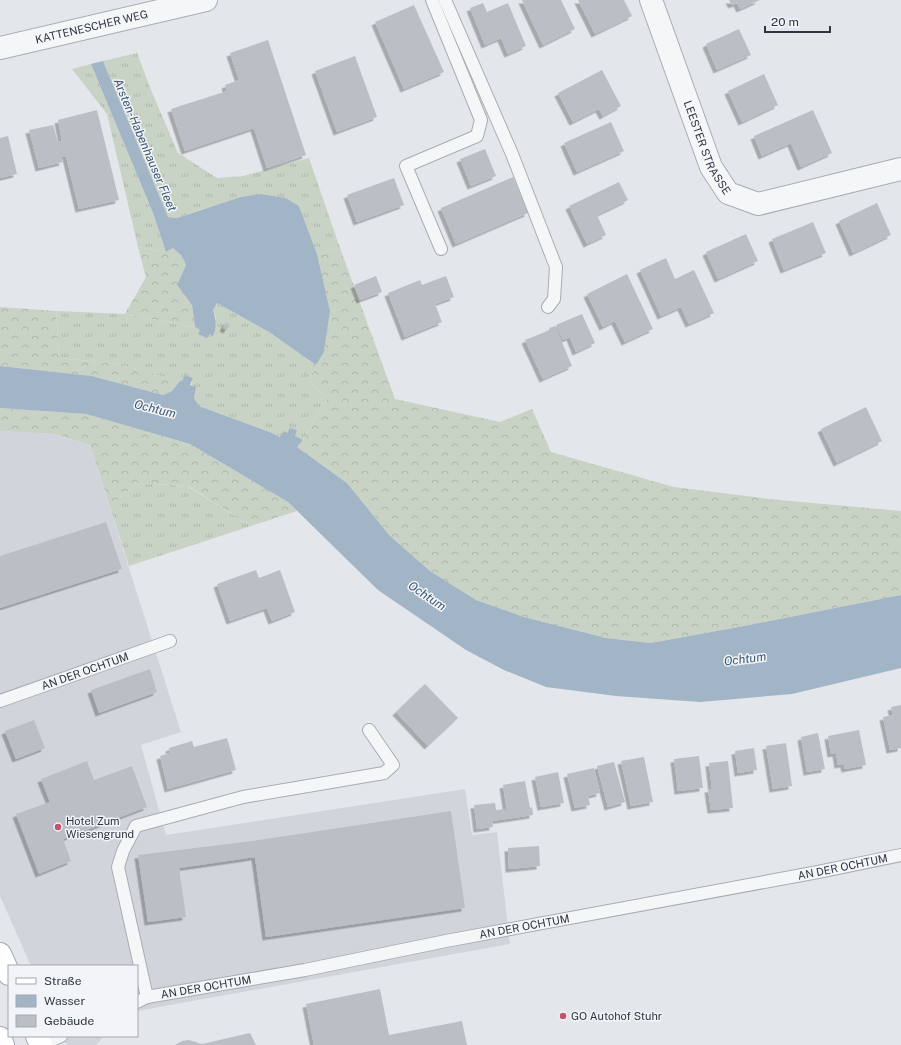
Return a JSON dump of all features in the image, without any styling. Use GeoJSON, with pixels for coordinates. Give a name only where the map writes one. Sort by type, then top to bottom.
{"type":"FeatureCollection","features":[{"type":"Feature","properties":{"kind":"main road"},"geometry":{"type":"LineString","coordinates":[[0,954],[8,972]]}},
{"type":"Feature","properties":{"kind":"main road"},"geometry":{"type":"LineString","coordinates":[[0,1038],[3,1045]]}},
{"type":"Feature","properties":{"kind":"street","name":"KATTENESCHER WEG"},"geometry":{"type":"LineString","coordinates":[[0,48],[206,0]]}},
{"type":"Feature","properties":{"kind":"street","name":"LEESTER STRASSE"},"geometry":{"type":"LineString","coordinates":[[651,0],[712,167],[728,193],[758,204],[901,169]]}},
{"type":"Feature","properties":{"kind":"lane"},"geometry":{"type":"LineString","coordinates":[[432,0],[481,120],[477,136],[406,166],[441,249]]}},
{"type":"Feature","properties":{"kind":"lane"},"geometry":{"type":"LineString","coordinates":[[445,0],[512,154],[556,267],[554,299],[548,307]]}},
{"type":"Feature","properties":{"kind":"lane","name":"AN DER OCHTUM"},"geometry":{"type":"LineString","coordinates":[[0,701],[170,641]]}},
{"type":"Feature","properties":{"kind":"lane","name":"AN DER OCHTUM"},"geometry":{"type":"LineString","coordinates":[[136,965],[118,868],[123,851],[136,826],[243,798],[384,773],[393,766],[369,730]]}},
{"type":"Feature","properties":{"kind":"lane","name":"AN DER OCHTUM"},"geometry":{"type":"LineString","coordinates":[[138,978],[142,1000],[901,855]]}},
{"type":"Feature","properties":{"kind":"lane"},"geometry":{"type":"LineString","coordinates":[[41,1045],[59,1037]]}},
{"type":"Feature","properties":{"kind":"shaded area"},"geometry":{"type":"Polygon","coordinates":[[[0,431],[55,434],[90,445],[181,732],[141,745],[166,835],[465,789],[472,835],[497,832],[510,944],[138,1011],[138,965],[31,965],[0,896],[0,431]]]}},
{"type":"Feature","properties":{"kind":"shaded area"},"geometry":{"type":"Polygon","coordinates":[[[63,1037],[103,1037],[96,1045],[67,1045],[63,1037]]]}},
{"type":"Feature","properties":{"kind":"green space"},"geometry":{"type":"Polygon","coordinates":[[[137,53],[178,153],[217,178],[243,176],[309,158],[340,248],[317,254],[299,206],[286,198],[261,194],[200,210],[177,218],[168,217],[103,61],[137,53]]]}},
{"type":"Feature","properties":{"kind":"green space"},"geometry":{"type":"Polygon","coordinates":[[[91,64],[153,213],[166,252],[138,247],[107,114],[72,69],[91,64]]]}},
{"type":"Feature","properties":{"kind":"green space"},"geometry":{"type":"Polygon","coordinates":[[[138,247],[166,252],[173,248],[182,256],[186,265],[177,285],[192,305],[195,327],[125,314],[146,277],[138,247]]]}},
{"type":"Feature","properties":{"kind":"green space"},"geometry":{"type":"Polygon","coordinates":[[[340,248],[395,399],[500,422],[532,409],[551,452],[674,487],[769,499],[901,511],[901,595],[651,643],[606,638],[524,617],[476,600],[430,571],[390,536],[347,483],[297,447],[303,440],[327,399],[309,381],[324,352],[330,311],[317,254],[340,248]]]}},
{"type":"Feature","properties":{"kind":"green space"},"geometry":{"type":"Polygon","coordinates":[[[217,303],[269,332],[316,365],[309,381],[327,399],[303,440],[287,433],[281,437],[199,406],[192,392],[191,385],[193,378],[185,375],[182,382],[119,364],[59,358],[56,311],[125,314],[195,327],[209,334],[216,318],[213,310],[217,303]]]}},
{"type":"Feature","properties":{"kind":"green space"},"geometry":{"type":"Polygon","coordinates":[[[0,307],[56,311],[59,358],[119,364],[180,381],[172,391],[163,395],[92,376],[0,366],[0,307]]]}},
{"type":"Feature","properties":{"kind":"green space"},"geometry":{"type":"Polygon","coordinates":[[[0,408],[86,414],[190,444],[288,502],[297,511],[251,526],[188,486],[137,483],[110,507],[90,445],[55,434],[0,431],[0,408]]]}},
{"type":"Feature","properties":{"kind":"green space"},"geometry":{"type":"Polygon","coordinates":[[[137,483],[187,486],[251,526],[129,566],[110,507],[137,483]]]}},
{"type":"Feature","properties":{"kind":"water"},"geometry":{"type":"Polygon","coordinates":[[[103,61],[168,217],[177,218],[241,197],[261,194],[286,198],[299,206],[317,254],[330,311],[324,352],[316,365],[269,332],[217,303],[213,310],[216,323],[213,336],[209,334],[207,338],[198,334],[200,330],[195,327],[192,305],[177,285],[186,265],[182,256],[173,248],[166,252],[153,213],[91,64],[103,61]]]}},
{"type":"Feature","properties":{"kind":"water","name":"Ochtum"},"geometry":{"type":"Polygon","coordinates":[[[0,366],[92,376],[163,395],[172,391],[180,381],[182,381],[185,375],[193,378],[190,385],[196,387],[194,398],[199,406],[280,437],[284,431],[287,433],[290,428],[297,430],[295,436],[303,440],[297,447],[347,483],[390,536],[430,571],[476,600],[524,617],[606,638],[651,643],[901,595],[901,668],[792,694],[700,702],[616,696],[546,687],[504,670],[466,650],[378,590],[288,502],[190,444],[86,414],[0,408],[0,366]]]}},
{"type":"Feature","properties":{"kind":"building"},"geometry":{"type":"Polygon","coordinates":[[[522,0],[561,0],[575,29],[543,45],[522,0]]]}},
{"type":"Feature","properties":{"kind":"building"},"geometry":{"type":"Polygon","coordinates":[[[578,0],[624,0],[632,16],[595,34],[578,0]]]}},
{"type":"Feature","properties":{"kind":"building"},"geometry":{"type":"Polygon","coordinates":[[[729,0],[760,0],[740,9],[737,3],[732,5],[729,0]]]}},
{"type":"Feature","properties":{"kind":"building"},"geometry":{"type":"Polygon","coordinates":[[[483,3],[487,12],[508,3],[526,46],[508,54],[501,38],[485,45],[470,8],[483,3]]]}},
{"type":"Feature","properties":{"kind":"building"},"geometry":{"type":"Polygon","coordinates":[[[414,5],[444,72],[404,89],[375,22],[414,5]]]}},
{"type":"Feature","properties":{"kind":"building"},"geometry":{"type":"Polygon","coordinates":[[[739,29],[751,55],[717,70],[706,44],[739,29]]]}},
{"type":"Feature","properties":{"kind":"building"},"geometry":{"type":"Polygon","coordinates":[[[268,40],[306,155],[267,168],[254,128],[185,151],[171,109],[227,91],[225,85],[239,80],[230,53],[268,40]]]}},
{"type":"Feature","properties":{"kind":"building"},"geometry":{"type":"Polygon","coordinates":[[[355,56],[377,117],[337,132],[315,71],[355,56]]]}},
{"type":"Feature","properties":{"kind":"building"},"geometry":{"type":"Polygon","coordinates":[[[602,70],[621,106],[603,116],[599,109],[573,122],[558,93],[602,70]]]}},
{"type":"Feature","properties":{"kind":"building"},"geometry":{"type":"Polygon","coordinates":[[[764,74],[778,105],[742,122],[728,91],[764,74]]]}},
{"type":"Feature","properties":{"kind":"building"},"geometry":{"type":"Polygon","coordinates":[[[97,110],[119,200],[79,209],[66,156],[61,157],[63,162],[39,168],[29,130],[53,125],[58,142],[62,141],[58,120],[97,110]]]}},
{"type":"Feature","properties":{"kind":"building"},"geometry":{"type":"Polygon","coordinates":[[[813,110],[832,153],[801,167],[791,143],[762,156],[754,136],[813,110]]]}},
{"type":"Feature","properties":{"kind":"building"},"geometry":{"type":"Polygon","coordinates":[[[611,122],[624,151],[577,172],[564,143],[611,122]]]}},
{"type":"Feature","properties":{"kind":"building"},"geometry":{"type":"Polygon","coordinates":[[[8,136],[17,174],[0,178],[0,138],[8,136]]]}},
{"type":"Feature","properties":{"kind":"building"},"geometry":{"type":"Polygon","coordinates":[[[485,149],[496,176],[471,186],[460,159],[485,149]]]}},
{"type":"Feature","properties":{"kind":"building"},"geometry":{"type":"Polygon","coordinates":[[[513,177],[528,213],[456,244],[441,208],[513,177]]]}},
{"type":"Feature","properties":{"kind":"building"},"geometry":{"type":"Polygon","coordinates":[[[394,178],[404,205],[357,222],[347,195],[394,178]]]}},
{"type":"Feature","properties":{"kind":"building"},"geometry":{"type":"Polygon","coordinates":[[[619,182],[628,200],[597,215],[606,235],[587,244],[569,206],[619,182]]]}},
{"type":"Feature","properties":{"kind":"building"},"geometry":{"type":"Polygon","coordinates":[[[877,203],[891,235],[853,253],[839,221],[877,203]]]}},
{"type":"Feature","properties":{"kind":"building"},"geometry":{"type":"Polygon","coordinates":[[[813,222],[826,253],[784,270],[772,239],[813,222]]]}},
{"type":"Feature","properties":{"kind":"building"},"geometry":{"type":"Polygon","coordinates":[[[746,234],[758,261],[718,279],[706,252],[746,234]]]}},
{"type":"Feature","properties":{"kind":"building"},"geometry":{"type":"Polygon","coordinates":[[[666,258],[675,279],[694,270],[714,313],[689,324],[681,307],[661,316],[640,270],[666,258]]]}},
{"type":"Feature","properties":{"kind":"building"},"geometry":{"type":"Polygon","coordinates":[[[627,274],[653,329],[625,342],[615,321],[603,327],[587,294],[627,274]]]}},
{"type":"Feature","properties":{"kind":"building"},"geometry":{"type":"Polygon","coordinates":[[[376,276],[382,292],[360,300],[354,285],[376,276]]]}},
{"type":"Feature","properties":{"kind":"building"},"geometry":{"type":"Polygon","coordinates":[[[446,276],[454,297],[435,304],[442,322],[405,337],[388,293],[420,280],[422,285],[446,276]]]}},
{"type":"Feature","properties":{"kind":"building"},"geometry":{"type":"Polygon","coordinates":[[[582,314],[595,343],[576,352],[570,337],[563,340],[556,325],[582,314]]]}},
{"type":"Feature","properties":{"kind":"building"},"geometry":{"type":"Polygon","coordinates":[[[226,322],[230,325],[227,330],[223,328],[226,322]]]}},
{"type":"Feature","properties":{"kind":"building"},"geometry":{"type":"Polygon","coordinates":[[[555,326],[572,366],[543,379],[525,340],[550,330],[549,328],[555,326]]]}},
{"type":"Feature","properties":{"kind":"building"},"geometry":{"type":"Polygon","coordinates":[[[866,407],[882,441],[837,463],[821,429],[866,407]]]}},
{"type":"Feature","properties":{"kind":"building"},"geometry":{"type":"Polygon","coordinates":[[[106,522],[122,569],[0,608],[0,556],[106,522]]]}},
{"type":"Feature","properties":{"kind":"building"},"geometry":{"type":"Polygon","coordinates":[[[256,570],[259,578],[280,570],[295,612],[272,621],[267,608],[230,621],[217,584],[256,570]]]}},
{"type":"Feature","properties":{"kind":"building"},"geometry":{"type":"Polygon","coordinates":[[[150,669],[157,692],[99,713],[91,690],[150,669]]]}},
{"type":"Feature","properties":{"kind":"building"},"geometry":{"type":"Polygon","coordinates":[[[425,684],[458,718],[428,746],[396,712],[425,684]]]}},
{"type":"Feature","properties":{"kind":"building"},"geometry":{"type":"Polygon","coordinates":[[[901,705],[901,748],[890,750],[883,717],[893,715],[891,707],[901,705]]]}},
{"type":"Feature","properties":{"kind":"building"},"geometry":{"type":"Polygon","coordinates":[[[34,720],[45,748],[16,759],[5,731],[34,720]]]}},
{"type":"Feature","properties":{"kind":"building"},"geometry":{"type":"Polygon","coordinates":[[[859,730],[866,765],[845,769],[844,764],[838,765],[836,753],[831,754],[828,736],[859,730]]]}},
{"type":"Feature","properties":{"kind":"building"},"geometry":{"type":"Polygon","coordinates":[[[818,733],[825,769],[807,772],[801,737],[818,733]]]}},
{"type":"Feature","properties":{"kind":"building"},"geometry":{"type":"Polygon","coordinates":[[[227,738],[236,770],[168,789],[160,756],[170,753],[169,748],[192,741],[194,747],[227,738]]]}},
{"type":"Feature","properties":{"kind":"building"},"geometry":{"type":"Polygon","coordinates":[[[786,743],[792,786],[773,789],[766,746],[786,743]]]}},
{"type":"Feature","properties":{"kind":"building"},"geometry":{"type":"Polygon","coordinates":[[[754,748],[757,770],[738,773],[735,751],[754,748]]]}},
{"type":"Feature","properties":{"kind":"building"},"geometry":{"type":"Polygon","coordinates":[[[699,756],[703,788],[678,791],[674,759],[699,756]]]}},
{"type":"Feature","properties":{"kind":"building"},"geometry":{"type":"Polygon","coordinates":[[[644,757],[653,802],[631,806],[621,761],[644,757]]]}},
{"type":"Feature","properties":{"kind":"building","name":"Hotel Zum Wiesengrund"},"geometry":{"type":"Polygon","coordinates":[[[87,761],[94,780],[132,766],[147,807],[63,839],[71,861],[39,874],[16,814],[50,802],[41,779],[87,761]]]}},
{"type":"Feature","properties":{"kind":"building"},"geometry":{"type":"Polygon","coordinates":[[[728,761],[733,808],[711,810],[708,789],[712,789],[709,763],[728,761]]]}},
{"type":"Feature","properties":{"kind":"building"},"geometry":{"type":"Polygon","coordinates":[[[614,762],[625,802],[608,807],[597,766],[614,762]]]}},
{"type":"Feature","properties":{"kind":"building"},"geometry":{"type":"Polygon","coordinates":[[[594,768],[600,793],[588,796],[590,805],[575,808],[567,774],[594,768]]]}},
{"type":"Feature","properties":{"kind":"building"},"geometry":{"type":"Polygon","coordinates":[[[558,772],[564,803],[541,807],[535,777],[558,772]]]}},
{"type":"Feature","properties":{"kind":"building"},"geometry":{"type":"Polygon","coordinates":[[[525,781],[530,808],[532,807],[533,815],[492,821],[493,827],[477,829],[474,805],[495,803],[496,810],[505,809],[505,811],[507,811],[503,785],[525,781]]]}},
{"type":"Feature","properties":{"kind":"building"},"geometry":{"type":"Polygon","coordinates":[[[451,811],[465,908],[266,937],[255,857],[179,868],[186,917],[148,922],[138,855],[252,841],[451,811]]]}},
{"type":"Feature","properties":{"kind":"building"},"geometry":{"type":"Polygon","coordinates":[[[539,846],[540,866],[509,869],[508,848],[539,846]]]}},
{"type":"Feature","properties":{"kind":"building"},"geometry":{"type":"Polygon","coordinates":[[[380,989],[389,1035],[462,1021],[467,1045],[314,1045],[306,1004],[380,989]]]}},
{"type":"Feature","properties":{"kind":"building"},"geometry":{"type":"Polygon","coordinates":[[[250,1033],[256,1045],[175,1045],[182,1041],[189,1040],[202,1044],[250,1033]]]}},
{"type":"Feature","properties":{"kind":"place","name":"Hotel Zum Wiesengrund"},"geometry":{"type":"Point","coordinates":[58,827]}},
{"type":"Feature","properties":{"kind":"place","name":"GO Autohof Stuhr"},"geometry":{"type":"Point","coordinates":[563,1016]}},
{"type":"Feature","properties":{"kind":"water label","name":"Arsten-Habenhauser Fleet"},"geometry":{"type":"Point","coordinates":[145,145]}}]}
